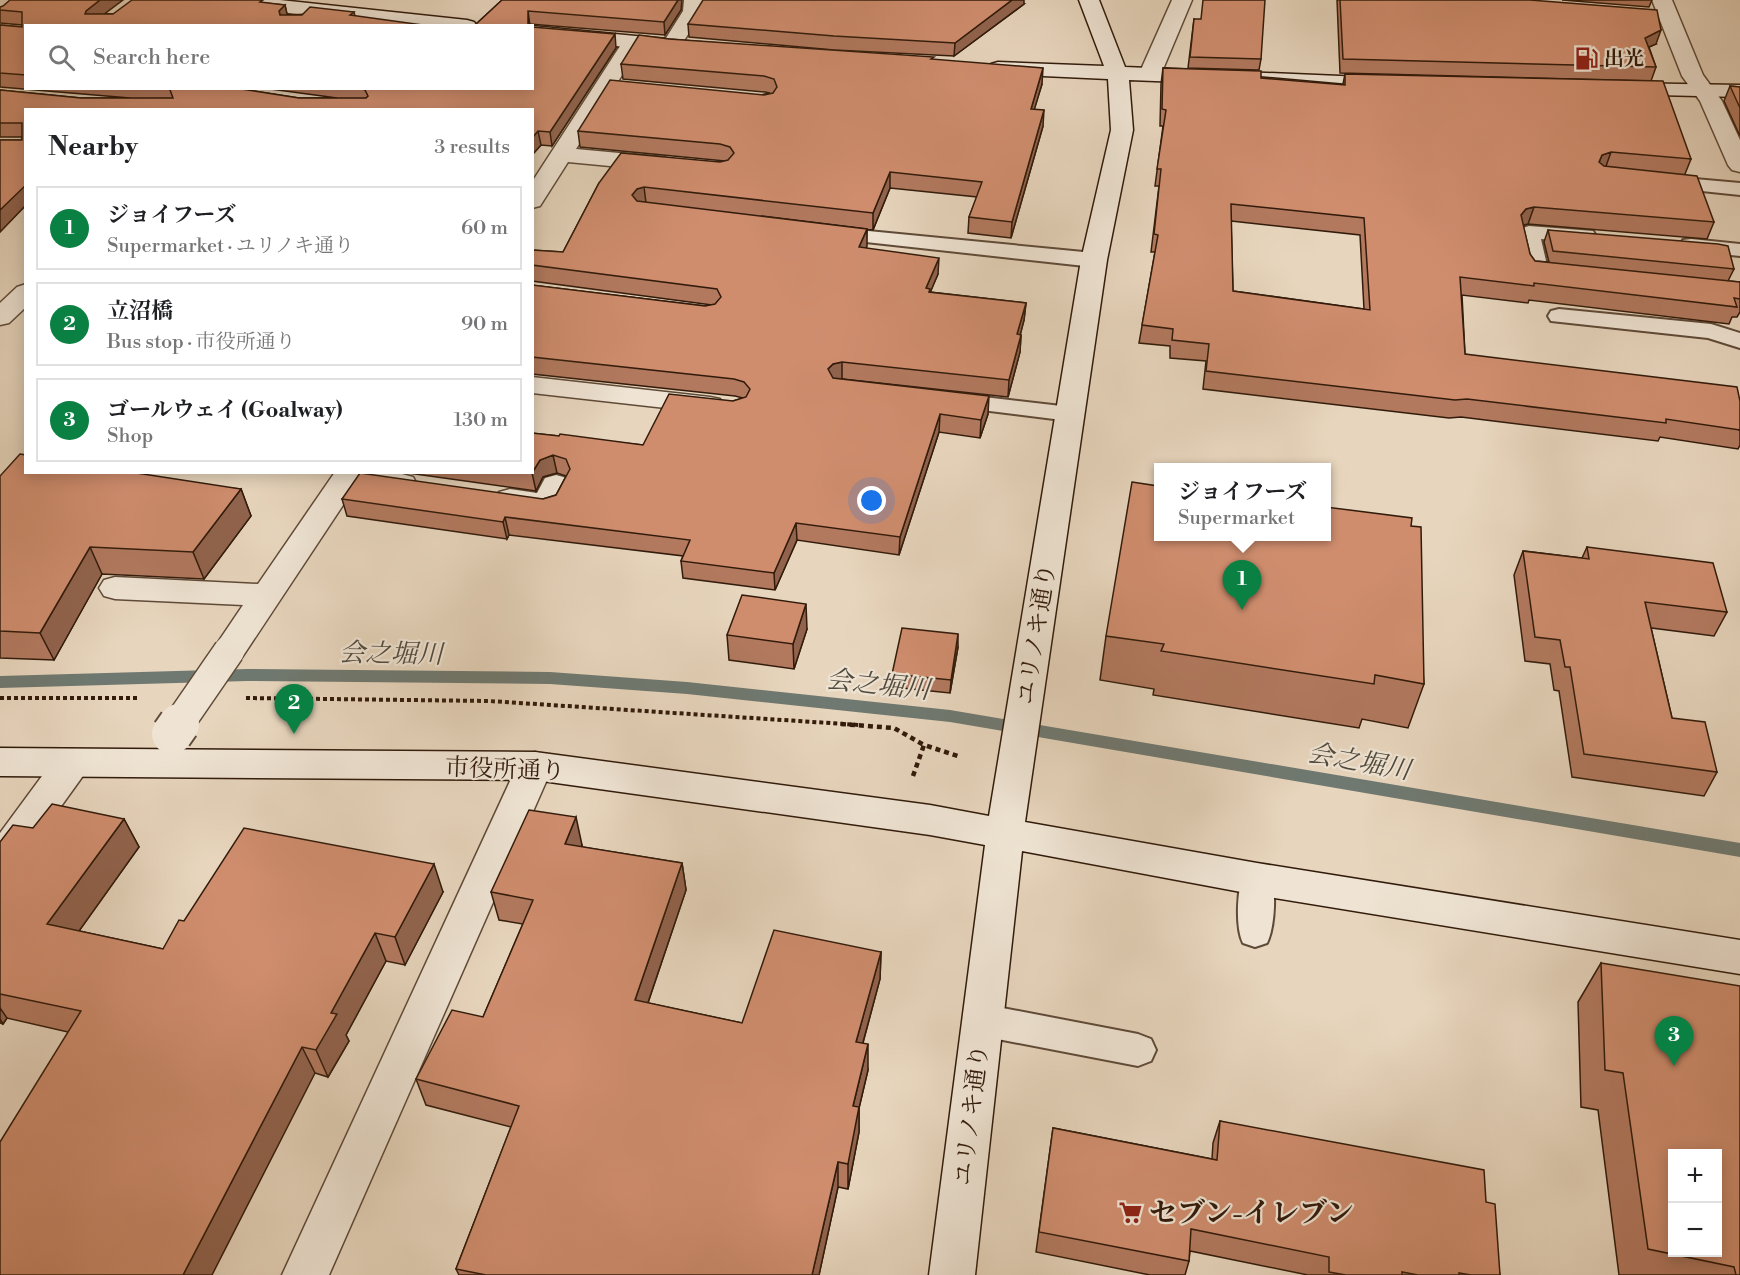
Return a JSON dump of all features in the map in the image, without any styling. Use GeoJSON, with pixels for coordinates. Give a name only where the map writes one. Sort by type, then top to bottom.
{"type":"FeatureCollection","features":[{"type":"Feature","properties":{"kind":"street"},"geometry":{"type":"LineString","coordinates":[[225,0],[449,24]]}},
{"type":"Feature","properties":{"kind":"street"},"geometry":{"type":"LineString","coordinates":[[671,46],[693,11],[694,0]]}},
{"type":"Feature","properties":{"kind":"street","name":"ユリノキ通り"},"geometry":{"type":"LineString","coordinates":[[955,1274],[1005,833],[1094,260],[1122,130],[1118,75],[1089,0]]}},
{"type":"Feature","properties":{"kind":"street"},"geometry":{"type":"LineString","coordinates":[[1150,74],[1182,0]]}},
{"type":"Feature","properties":{"kind":"street"},"geometry":{"type":"LineString","coordinates":[[296,24],[311,9]]}},
{"type":"Feature","properties":{"kind":"street"},"geometry":{"type":"LineString","coordinates":[[1645,15],[1665,9],[1684,39],[1693,76],[1711,101],[1740,165]]}},
{"type":"Feature","properties":{"kind":"street"},"geometry":{"type":"LineString","coordinates":[[534,32],[695,48]]}},
{"type":"Feature","properties":{"kind":"street"},"geometry":{"type":"LineString","coordinates":[[534,198],[632,43]]}},
{"type":"Feature","properties":{"kind":"street"},"geometry":{"type":"LineString","coordinates":[[979,67],[1118,75],[1150,74],[1406,85]]}},
{"type":"Feature","properties":{"kind":"street"},"geometry":{"type":"LineString","coordinates":[[606,86],[628,88]]}},
{"type":"Feature","properties":{"kind":"street"},"geometry":{"type":"LineString","coordinates":[[1597,88],[1740,91]]}},
{"type":"Feature","properties":{"kind":"street"},"geometry":{"type":"LineString","coordinates":[[562,156],[687,166]]}},
{"type":"Feature","properties":{"kind":"street"},"geometry":{"type":"LineString","coordinates":[[0,317],[24,294]]}},
{"type":"Feature","properties":{"kind":"street"},"geometry":{"type":"LineString","coordinates":[[534,385],[735,407]]}},
{"type":"Feature","properties":{"kind":"street"},"geometry":{"type":"LineString","coordinates":[[153,763],[349,475],[429,488]]}},
{"type":"Feature","properties":{"kind":"street"},"geometry":{"type":"LineString","coordinates":[[487,496],[546,504],[556,485]]}},
{"type":"Feature","properties":{"kind":"street"},"geometry":{"type":"LineString","coordinates":[[115,588],[267,595]]}},
{"type":"Feature","properties":{"kind":"street","name":"市役所通り"},"geometry":{"type":"LineString","coordinates":[[0,762],[535,766],[930,820],[1257,879],[1740,957]]}},
{"type":"Feature","properties":{"kind":"street"},"geometry":{"type":"LineString","coordinates":[[0,862],[72,763]]}},
{"type":"Feature","properties":{"kind":"street"},"geometry":{"type":"LineString","coordinates":[[304,1275],[535,766]]}},
{"type":"Feature","properties":{"kind":"lane"},"geometry":{"type":"LineString","coordinates":[[1639,180],[1740,189]]}},
{"type":"Feature","properties":{"kind":"lane"},"geometry":{"type":"LineString","coordinates":[[803,231],[1094,260]]}},
{"type":"Feature","properties":{"kind":"lane"},"geometry":{"type":"LineString","coordinates":[[1584,275],[1536,271],[1529,232],[1611,239]]}},
{"type":"Feature","properties":{"kind":"lane"},"geometry":{"type":"LineString","coordinates":[[1670,244],[1740,250]]}},
{"type":"Feature","properties":{"kind":"lane"},"geometry":{"type":"LineString","coordinates":[[1559,316],[1711,331],[1740,341]]}},
{"type":"Feature","properties":{"kind":"lane"},"geometry":{"type":"LineString","coordinates":[[922,397],[1070,414]]}},
{"type":"Feature","properties":{"kind":"lane"},"geometry":{"type":"LineString","coordinates":[[1255,933],[1257,879]]}},
{"type":"Feature","properties":{"kind":"lane"},"geometry":{"type":"LineString","coordinates":[[982,1020],[1138,1050]]}},
{"type":"Feature","properties":{"kind":"path"},"geometry":{"type":"LineString","coordinates":[[0,698],[149,698]]}},
{"type":"Feature","properties":{"kind":"path"},"geometry":{"type":"LineString","coordinates":[[240,698],[438,700],[666,710],[894,728],[924,744],[961,757]]}},
{"type":"Feature","properties":{"kind":"path"},"geometry":{"type":"LineString","coordinates":[[912,780],[924,744]]}},
{"type":"Feature","properties":{"kind":"building"},"geometry":{"type":"Polygon","coordinates":[[[10,0],[100,0],[85,14],[113,14],[132,0],[263,0],[260,2],[285,5],[279,11],[280,15],[302,15],[310,7],[354,12],[350,15],[415,24],[24,24],[24,75],[0,73],[0,25],[22,27],[22,12],[0,10],[10,0]]]}},
{"type":"Feature","properties":{"kind":"building"},"geometry":{"type":"Polygon","coordinates":[[[502,0],[678,0],[664,22],[528,11],[528,24],[476,24],[502,0]]]}},
{"type":"Feature","properties":{"kind":"building"},"geometry":{"type":"Polygon","coordinates":[[[703,0],[1012,0],[955,43],[688,24],[703,0]]]}},
{"type":"Feature","properties":{"kind":"building"},"geometry":{"type":"Polygon","coordinates":[[[1203,0],[1265,0],[1261,59],[1190,57],[1194,19],[1201,19],[1203,0]]]}},
{"type":"Feature","properties":{"kind":"building"},"geometry":{"type":"Polygon","coordinates":[[[1340,0],[1530,0],[1657,10],[1661,30],[1645,38],[1656,67],[1343,59],[1340,0]]]}},
{"type":"Feature","properties":{"kind":"building"},"geometry":{"type":"Polygon","coordinates":[[[534,27],[615,34],[550,132],[538,131],[534,136],[534,108],[24,108],[24,187],[0,210],[0,140],[22,140],[22,123],[0,123],[0,90],[81,98],[173,98],[170,90],[248,90],[299,98],[366,98],[368,96],[365,90],[534,90],[534,27]]]}},
{"type":"Feature","properties":{"kind":"building"},"geometry":{"type":"Polygon","coordinates":[[[639,35],[934,57],[931,59],[1043,68],[1031,109],[1044,110],[1012,222],[969,217],[982,182],[890,172],[873,213],[644,187],[637,189],[632,195],[637,201],[867,229],[859,247],[939,258],[926,288],[930,289],[929,292],[1026,303],[1017,334],[1021,335],[1009,380],[842,362],[833,364],[828,369],[833,378],[989,396],[981,420],[940,414],[900,537],[796,523],[774,573],[681,561],[690,540],[505,517],[503,522],[342,499],[359,474],[367,474],[543,499],[556,495],[570,469],[566,459],[553,455],[540,460],[534,470],[534,433],[559,436],[560,434],[643,445],[669,394],[733,401],[746,397],[750,389],[744,382],[734,379],[534,357],[534,285],[705,306],[715,304],[721,297],[717,289],[534,265],[534,250],[563,252],[599,183],[621,153],[720,162],[728,160],[734,153],[730,147],[720,144],[578,131],[610,80],[764,95],[773,93],[777,87],[774,79],[764,76],[621,64],[639,35]]]}},
{"type":"Feature","properties":{"kind":"building"},"geometry":{"type":"Polygon","coordinates":[[[1163,68],[1261,71],[1261,78],[1345,85],[1345,74],[1663,81],[1691,159],[1611,152],[1602,155],[1599,162],[1604,166],[1697,176],[1714,222],[1534,207],[1526,209],[1521,215],[1530,254],[1535,261],[1740,282],[1740,299],[1734,298],[1737,307],[1534,283],[1534,286],[1460,277],[1465,354],[1737,387],[1740,401],[1740,430],[1666,419],[1666,423],[1206,371],[1209,344],[1172,340],[1173,329],[1142,325],[1158,235],[1154,234],[1161,169],[1157,169],[1166,110],[1162,109],[1163,68]],[[1231,204],[1233,291],[1370,310],[1364,218],[1231,204]]]}},
{"type":"Feature","properties":{"kind":"building"},"geometry":{"type":"Polygon","coordinates":[[[1730,86],[1740,87],[1740,108],[1730,86]]]}},
{"type":"Feature","properties":{"kind":"building"},"geometry":{"type":"Polygon","coordinates":[[[1548,230],[1728,246],[1734,269],[1553,251],[1548,230]]]}},
{"type":"Feature","properties":{"kind":"building"},"geometry":{"type":"Polygon","coordinates":[[[20,454],[24,455],[24,474],[143,474],[241,489],[193,552],[90,547],[40,633],[0,631],[0,476],[20,454]]]}},
{"type":"Feature","properties":{"kind":"building"},"geometry":{"type":"Polygon","coordinates":[[[1132,482],[1154,485],[1154,541],[1331,541],[1331,508],[1412,518],[1411,526],[1421,527],[1424,684],[1375,675],[1374,684],[1161,651],[1164,644],[1106,636],[1132,482]]]}},
{"type":"Feature","properties":{"kind":"building"},"geometry":{"type":"Polygon","coordinates":[[[1587,547],[1713,563],[1727,612],[1645,602],[1672,718],[1705,722],[1717,772],[1584,754],[1570,667],[1565,667],[1560,640],[1535,637],[1523,551],[1589,559],[1587,547]]]}},
{"type":"Feature","properties":{"kind":"building"},"geometry":{"type":"Polygon","coordinates":[[[742,595],[806,604],[793,644],[727,635],[742,595]]]}},
{"type":"Feature","properties":{"kind":"building"},"geometry":{"type":"Polygon","coordinates":[[[902,628],[958,634],[951,680],[892,674],[902,628]]]}},
{"type":"Feature","properties":{"kind":"building"},"geometry":{"type":"Polygon","coordinates":[[[52,804],[124,819],[47,924],[163,949],[179,920],[184,921],[244,828],[434,864],[395,937],[375,933],[331,1013],[337,1014],[316,1050],[302,1047],[183,1275],[0,1275],[0,1142],[81,1011],[0,994],[0,842],[13,825],[33,828],[52,804]]]}},
{"type":"Feature","properties":{"kind":"building"},"geometry":{"type":"Polygon","coordinates":[[[529,810],[576,817],[565,844],[682,863],[635,1000],[742,1023],[774,930],[881,952],[856,1042],[868,1044],[853,1106],[859,1107],[848,1164],[838,1162],[812,1275],[486,1275],[456,1269],[519,1106],[416,1079],[452,1010],[483,1017],[533,900],[491,892],[529,810]]]}},
{"type":"Feature","properties":{"kind":"building"},"geometry":{"type":"Polygon","coordinates":[[[1601,963],[1740,986],[1740,1275],[1736,1275],[1734,1267],[1686,1257],[1722,1257],[1722,1149],[1668,1149],[1668,1253],[1648,1249],[1623,1073],[1605,1070],[1601,963]]]}},
{"type":"Feature","properties":{"kind":"building"},"geometry":{"type":"Polygon","coordinates":[[[1220,1121],[1484,1170],[1486,1202],[1495,1204],[1500,1275],[1459,1273],[1459,1275],[1418,1275],[1402,1272],[1402,1275],[1346,1275],[1329,1272],[1329,1257],[1191,1229],[1189,1261],[1039,1232],[1053,1128],[1217,1160],[1220,1121]]]}},
{"type":"Feature","properties":{"kind":"waterway","name":"会之堀川"},"geometry":{"type":"LineString","coordinates":[[0,682],[247,675],[550,678],[687,688],[950,716],[1740,850]]}},
{"type":"Feature","properties":{"kind":"place","name":"出光"},"geometry":{"type":"Point","coordinates":[1586,58]}},
{"type":"Feature","properties":{"kind":"place","name":"ジョイフーズ"},"geometry":{"type":"Point","coordinates":[1242,610]}},
{"type":"Feature","properties":{"kind":"place","name":"立沼橋"},"geometry":{"type":"Point","coordinates":[294,734]}},
{"type":"Feature","properties":{"kind":"place","name":"ゴールウェイ (Goalway)"},"geometry":{"type":"Point","coordinates":[1674,1066]}},
{"type":"Feature","properties":{"kind":"place","name":"セブン-イレブン"},"geometry":{"type":"Point","coordinates":[1131,1212]}}]}
